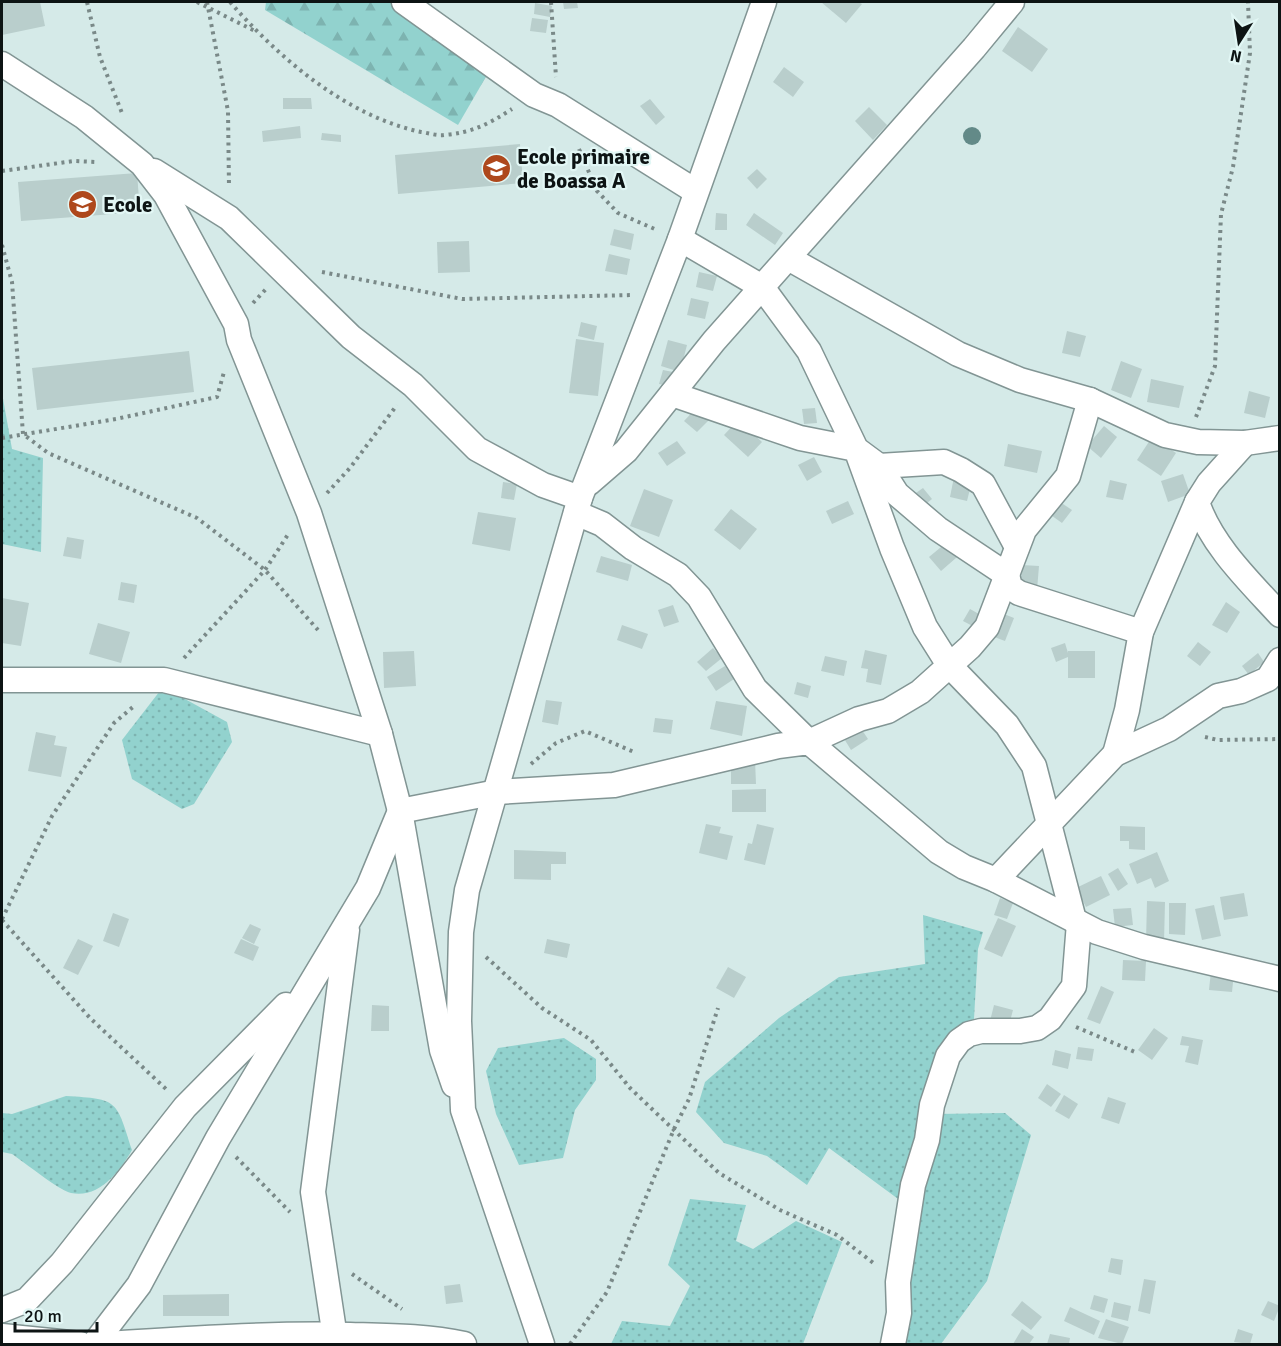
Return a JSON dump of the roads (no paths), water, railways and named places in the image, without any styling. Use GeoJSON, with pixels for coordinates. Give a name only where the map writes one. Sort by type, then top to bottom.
{"type":"FeatureCollection","features":[{"type":"Feature","properties":{"kind":"street"},"geometry":{"type":"LineString","coordinates":[[404,2],[534,95],[558,105],[694,191]]}},
{"type":"Feature","properties":{"kind":"street"},"geometry":{"type":"LineString","coordinates":[[463,1110],[459,1021],[461,932],[467,890],[581,498],[680,239],[694,191],[764,2]]}},
{"type":"Feature","properties":{"kind":"street"},"geometry":{"type":"LineString","coordinates":[[581,498],[626,452],[785,260],[790,259],[897,132],[974,48],[1012,2]]}},
{"type":"Feature","properties":{"kind":"street"},"geometry":{"type":"LineString","coordinates":[[2,64],[84,117],[142,164],[229,218],[351,337],[413,385],[477,449],[543,485],[581,498],[602,524],[633,548],[678,575],[699,597],[755,689],[809,742],[939,852],[964,867],[996,880],[1097,932],[1144,947],[1280,979]]}},
{"type":"Feature","properties":{"kind":"street"},"geometry":{"type":"LineString","coordinates":[[142,164],[166,195],[236,324],[239,340],[309,513],[380,734],[400,811],[442,1050],[542,1344]]}},
{"type":"Feature","properties":{"kind":"street"},"geometry":{"type":"LineString","coordinates":[[680,239],[762,287],[808,351],[856,449],[892,548],[925,627],[949,665],[1007,724],[1034,766],[1076,921],[1074,986],[1059,1010],[1037,1028],[1020,1031],[981,1031],[969,1034],[959,1041],[948,1056],[932,1106],[927,1140],[913,1185],[898,1282],[899,1313],[893,1344]]}},
{"type":"Feature","properties":{"kind":"street"},"geometry":{"type":"LineString","coordinates":[[790,259],[958,354],[1020,380],[1090,400],[1165,435],[1189,441],[1245,443],[1280,438]]}},
{"type":"Feature","properties":{"kind":"street"},"geometry":{"type":"LineString","coordinates":[[672,394],[800,438],[856,449],[879,466],[897,494],[938,529],[1007,575],[1010,587],[1019,593],[1141,632]]}},
{"type":"Feature","properties":{"kind":"street"},"geometry":{"type":"LineString","coordinates":[[400,811],[496,792],[614,785],[809,742],[860,719],[888,711],[920,692],[987,627],[1024,530],[1068,476],[1090,400]]}},
{"type":"Feature","properties":{"kind":"street"},"geometry":{"type":"LineString","coordinates":[[1115,754],[1141,632],[1197,502],[1209,483],[1245,443]]}},
{"type":"Feature","properties":{"kind":"street"},"geometry":{"type":"LineString","coordinates":[[879,466],[945,462],[961,470],[983,484],[1017,547]]}},
{"type":"Feature","properties":{"kind":"street"},"geometry":{"type":"LineString","coordinates":[[1197,502],[1202,516],[1236,565],[1280,615]]}},
{"type":"Feature","properties":{"kind":"street"},"geometry":{"type":"LineString","coordinates":[[996,880],[1115,754],[1169,729],[1218,696],[1241,691],[1268,679],[1280,660]]}},
{"type":"Feature","properties":{"kind":"street"},"geometry":{"type":"LineString","coordinates":[[2,680],[164,680],[380,734]]}},
{"type":"Feature","properties":{"kind":"street"},"geometry":{"type":"LineString","coordinates":[[94,1344],[139,1285],[218,1138],[368,888],[400,811]]}},
{"type":"Feature","properties":{"kind":"street"},"geometry":{"type":"LineString","coordinates":[[335,1340],[313,1192],[348,921]]}},
{"type":"Feature","properties":{"kind":"street"},"geometry":{"type":"LineString","coordinates":[[2,1310],[27,1300],[62,1263],[185,1107],[313,978]]}},
{"type":"Feature","properties":{"kind":"street"},"geometry":{"type":"LineString","coordinates":[[2,1336],[80,1344]]}},
{"type":"Feature","properties":{"kind":"street"},"geometry":{"type":"LineString","coordinates":[[107,1344],[254,1336],[335,1340],[394,1336],[464,1344]]}},
{"type":"Feature","properties":{"kind":"place","name":"Ecole primaire de Boassa A"},"geometry":{"type":"Point","coordinates":[496,169]}},
{"type":"Feature","properties":{"kind":"place","name":"Ecole"},"geometry":{"type":"Point","coordinates":[82,205]}}]}
